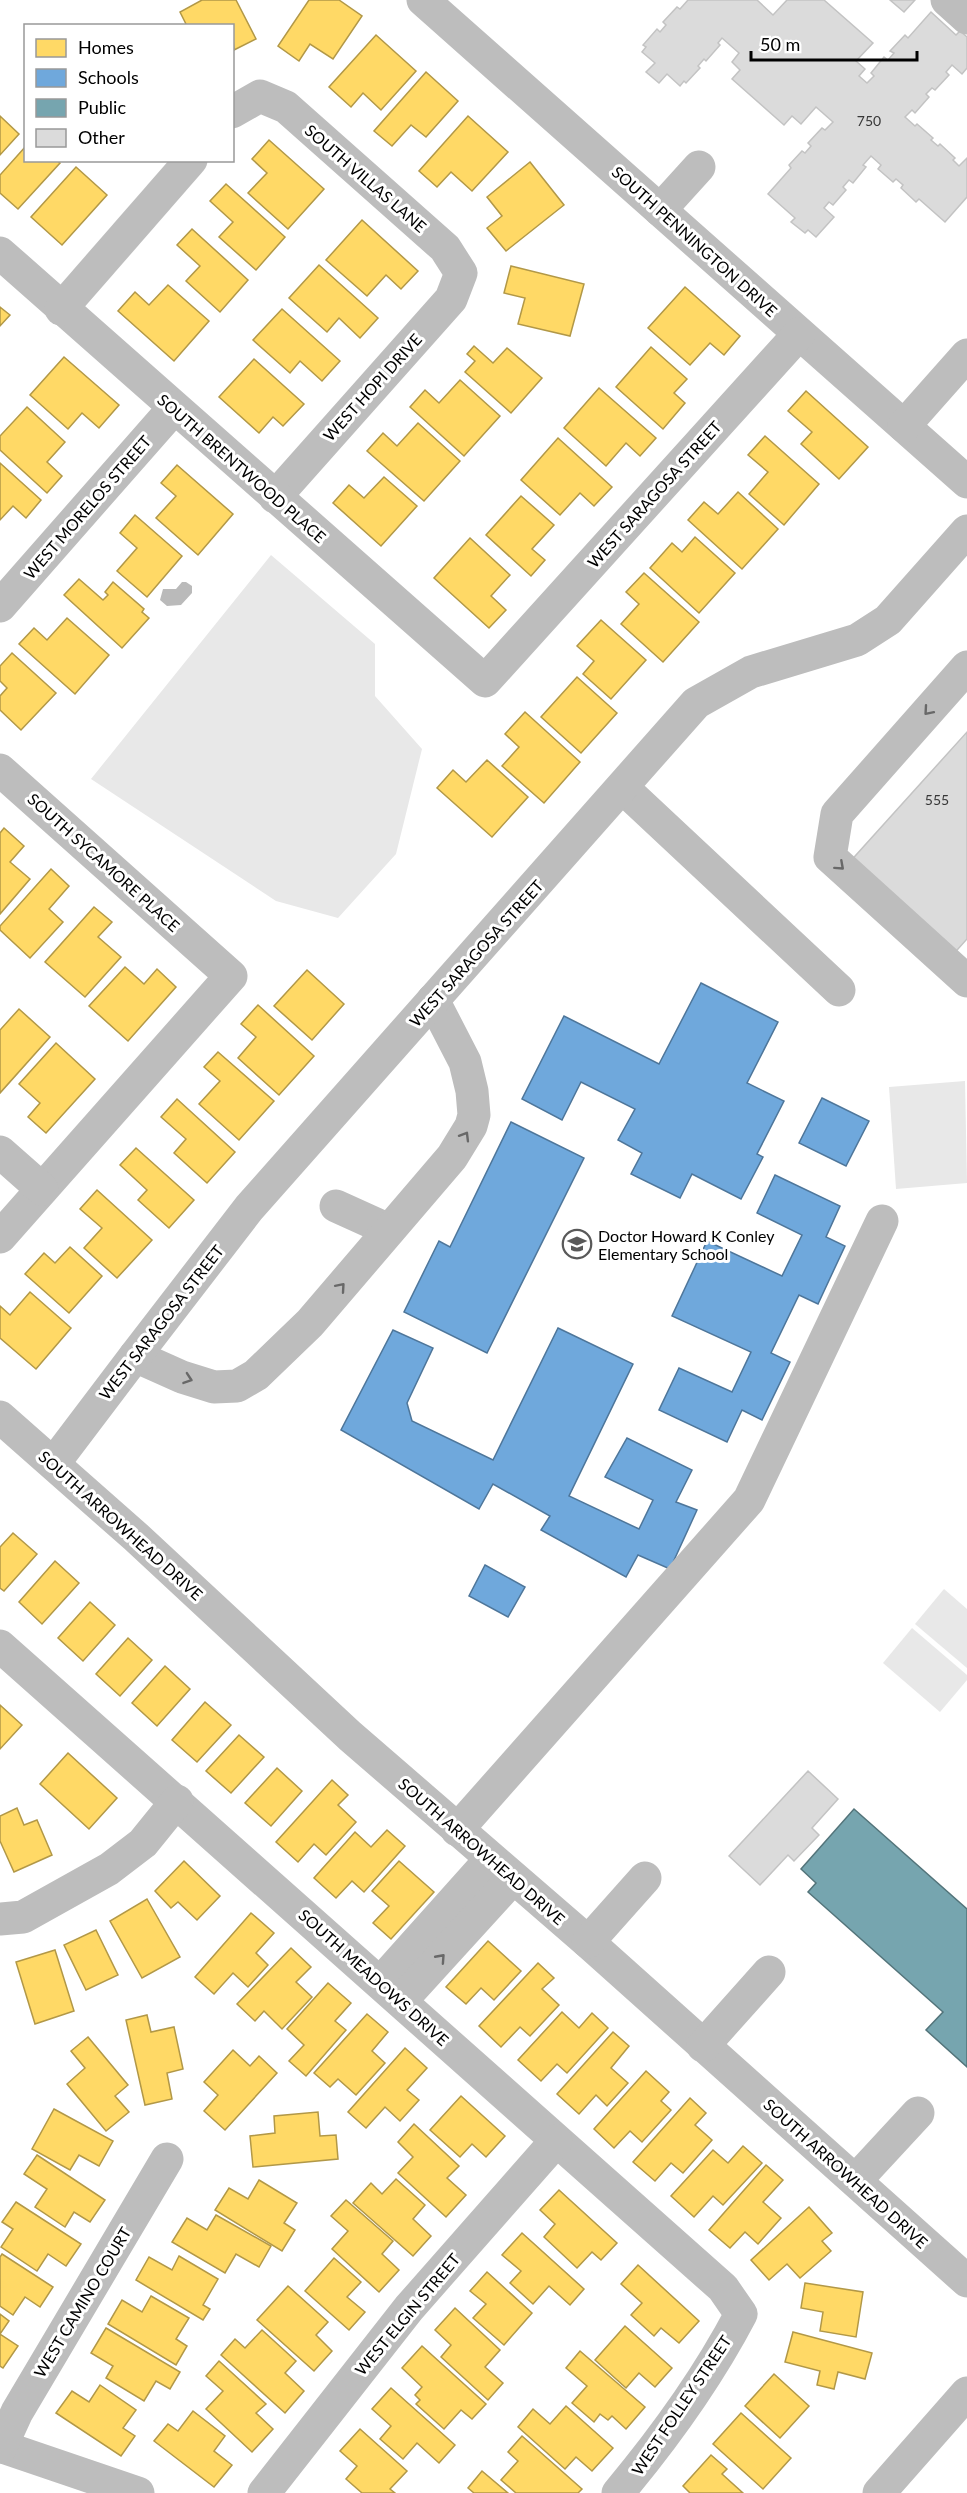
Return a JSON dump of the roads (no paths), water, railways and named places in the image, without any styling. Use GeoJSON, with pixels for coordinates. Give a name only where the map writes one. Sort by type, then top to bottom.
{"type":"FeatureCollection","features":[{"type":"Feature","properties":{"kind":"street","name":"SOUTH PENNINGTON DRIVE"},"geometry":{"type":"LineString","coordinates":[[423,0],[967,482]]}},
{"type":"Feature","properties":{"kind":"street"},"geometry":{"type":"LineString","coordinates":[[947,0],[967,18]]}},
{"type":"Feature","properties":{"kind":"street","name":"SOUTH VILLAS LANE"},"geometry":{"type":"LineString","coordinates":[[246,104],[286,107],[445,248],[462,273]]}},
{"type":"Feature","properties":{"kind":"street"},"geometry":{"type":"LineString","coordinates":[[61,309],[188,162]]}},
{"type":"Feature","properties":{"kind":"street"},"geometry":{"type":"LineString","coordinates":[[660,210],[699,167]]}},
{"type":"Feature","properties":{"kind":"street","name":"SOUTH BRENTWOOD PLACE"},"geometry":{"type":"LineString","coordinates":[[0,253],[485,681]]}},
{"type":"Feature","properties":{"kind":"street","name":"WEST HOPI DRIVE"},"geometry":{"type":"LineString","coordinates":[[275,497],[451,299],[462,273]]}},
{"type":"Feature","properties":{"kind":"street","name":"WEST SARAGOSA STREET"},"geometry":{"type":"LineString","coordinates":[[485,681],[799,334]]}},
{"type":"Feature","properties":{"kind":"street"},"geometry":{"type":"LineString","coordinates":[[904,426],[967,356]]}},
{"type":"Feature","properties":{"kind":"street","name":"WEST MORELOS STREET"},"geometry":{"type":"LineString","coordinates":[[0,606],[174,408]]}},
{"type":"Feature","properties":{"kind":"street","name":"WEST SARAGOSA STREET"},"geometry":{"type":"LineString","coordinates":[[54,1463],[249,1208],[696,703],[751,672],[857,640],[888,620],[967,531]]}},
{"type":"Feature","properties":{"kind":"street"},"geometry":{"type":"LineString","coordinates":[[967,667],[837,814],[830,857],[967,981]]}},
{"type":"Feature","properties":{"kind":"street","name":"SOUTH SYCAMORE PLACE"},"geometry":{"type":"LineString","coordinates":[[0,770],[231,976],[42,1190]]}},
{"type":"Feature","properties":{"kind":"street"},"geometry":{"type":"LineString","coordinates":[[623,788],[839,990]]}},
{"type":"Feature","properties":{"kind":"street"},"geometry":{"type":"LineString","coordinates":[[135,1356],[182,1377],[214,1387],[237,1386],[256,1375],[310,1323],[452,1157],[471,1126],[474,1115],[472,1091],[465,1062],[433,1000]]}},
{"type":"Feature","properties":{"kind":"street"},"geometry":{"type":"LineString","coordinates":[[0,1152],[42,1190],[0,1238]]}},
{"type":"Feature","properties":{"kind":"street"},"geometry":{"type":"LineString","coordinates":[[336,1206],[389,1230]]}},
{"type":"Feature","properties":{"kind":"street"},"geometry":{"type":"LineString","coordinates":[[457,1830],[748,1500],[882,1221]]}},
{"type":"Feature","properties":{"kind":"street","name":"SOUTH ARROWHEAD DRIVE"},"geometry":{"type":"LineString","coordinates":[[0,1417],[54,1463],[350,1736],[588,1942],[967,2281]]}},
{"type":"Feature","properties":{"kind":"street","name":"SOUTH MEADOWS DRIVE"},"geometry":{"type":"LineString","coordinates":[[0,1646],[723,2288],[741,2314]]}},
{"type":"Feature","properties":{"kind":"street"},"geometry":{"type":"LineString","coordinates":[[0,1919],[23,1917],[109,1869],[143,1843],[177,1802]]}},
{"type":"Feature","properties":{"kind":"street"},"geometry":{"type":"LineString","coordinates":[[391,1992],[502,1868]]}},
{"type":"Feature","properties":{"kind":"street"},"geometry":{"type":"LineString","coordinates":[[588,1942],[645,1878]]}},
{"type":"Feature","properties":{"kind":"street"},"geometry":{"type":"LineString","coordinates":[[703,2046],[769,1972]]}},
{"type":"Feature","properties":{"kind":"street"},"geometry":{"type":"LineString","coordinates":[[856,2180],[918,2113]]}},
{"type":"Feature","properties":{"kind":"street","name":"WEST ELGIN STREET"},"geometry":{"type":"LineString","coordinates":[[264,2493],[409,2308],[556,2140]]}},
{"type":"Feature","properties":{"kind":"street","name":"WEST CAMINO COURT"},"geometry":{"type":"LineString","coordinates":[[1,2446],[17,2412],[167,2159]]}},
{"type":"Feature","properties":{"kind":"street","name":"WEST FOLLEY STREET"},"geometry":{"type":"LineString","coordinates":[[618,2493],[647,2459],[725,2345],[741,2314]]}},
{"type":"Feature","properties":{"kind":"street"},"geometry":{"type":"LineString","coordinates":[[879,2493],[967,2393]]}},
{"type":"Feature","properties":{"kind":"street"},"geometry":{"type":"LineString","coordinates":[[1,2446],[138,2493]]}},
{"type":"Feature","properties":{"kind":"place","name":"Doctor Howard K Conley Elementary School"},"geometry":{"type":"Point","coordinates":[577,1244]}}]}
